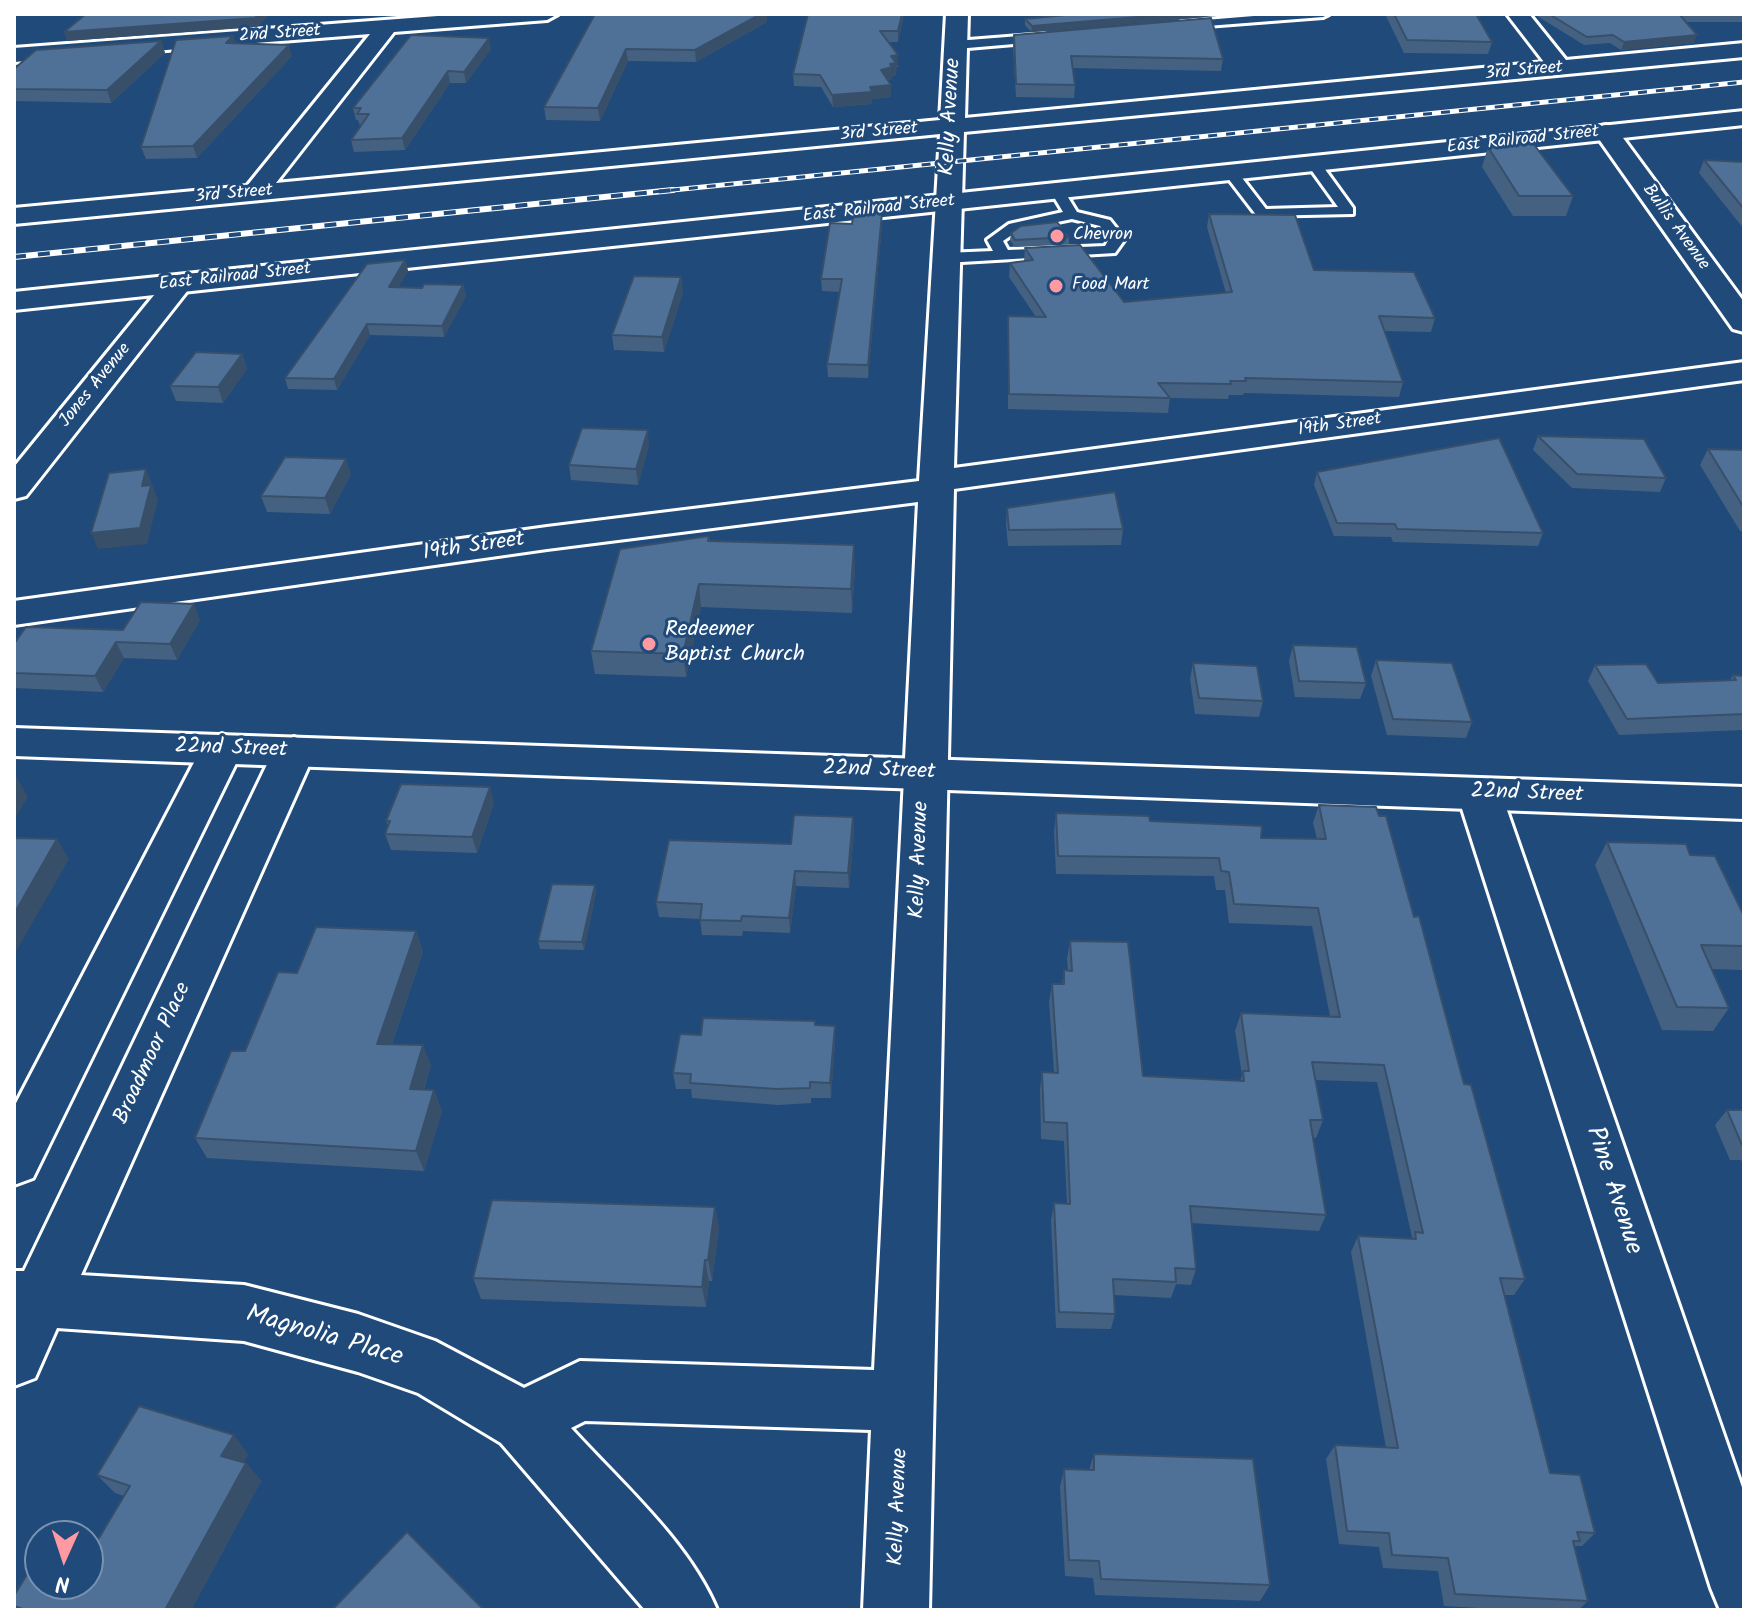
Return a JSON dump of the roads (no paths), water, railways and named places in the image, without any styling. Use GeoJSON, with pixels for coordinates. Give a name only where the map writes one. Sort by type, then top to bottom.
{"type":"FeatureCollection","features":[{"type":"Feature","properties":{"kind":"street","name":"2nd Street"},"geometry":{"type":"LineString","coordinates":[[14,55],[547,14]]}},
{"type":"Feature","properties":{"kind":"street"},"geometry":{"type":"LineString","coordinates":[[1518,14],[1560,68]]}},
{"type":"Feature","properties":{"kind":"street"},"geometry":{"type":"LineString","coordinates":[[173,42],[193,23]]}},
{"type":"Feature","properties":{"kind":"street"},"geometry":{"type":"LineString","coordinates":[[255,193],[386,28]]}},
{"type":"Feature","properties":{"kind":"street","name":"Kelly Avenue"},"geometry":{"type":"LineString","coordinates":[[896,1610],[924,773],[956,30]]}},
{"type":"Feature","properties":{"kind":"street","name":"3rd Street"},"geometry":{"type":"LineString","coordinates":[[14,216],[1744,50]]}},
{"type":"Feature","properties":{"kind":"street","name":"East Railroad Street"},"geometry":{"type":"LineString","coordinates":[[14,301],[949,202],[1071,224],[1231,173],[1744,118]]}},
{"type":"Feature","properties":{"kind":"street","name":"Bullis Avenue"},"geometry":{"type":"LineString","coordinates":[[1606,132],[1744,323]]}},
{"type":"Feature","properties":{"kind":"street","name":"Jones Avenue"},"geometry":{"type":"LineString","coordinates":[[14,489],[178,284]]}},
{"type":"Feature","properties":{"kind":"street","name":"19th Street"},"geometry":{"type":"LineString","coordinates":[[14,613],[1744,371]]}},
{"type":"Feature","properties":{"kind":"street","name":"22nd Street"},"geometry":{"type":"LineString","coordinates":[[14,742],[1744,803]]}},
{"type":"Feature","properties":{"kind":"street"},"geometry":{"type":"LineString","coordinates":[[14,1161],[222,749]]}},
{"type":"Feature","properties":{"kind":"street","name":"Broadmoor Place"},"geometry":{"type":"LineString","coordinates":[[14,1357],[27,1299],[294,752]]}},
{"type":"Feature","properties":{"kind":"street","name":"Pine Avenue"},"geometry":{"type":"LineString","coordinates":[[1479,793],[1744,1588]]}},
{"type":"Feature","properties":{"kind":"street","name":"Magnolia Place"},"geometry":{"type":"LineString","coordinates":[[27,1299],[244,1313],[358,1343],[435,1370],[523,1421],[663,1578],[684,1610]]}},
{"type":"Feature","properties":{"kind":"street"},"geometry":{"type":"LineString","coordinates":[[523,1421],[580,1391],[903,1401]]}},
{"type":"Feature","properties":{"kind":"lane"},"geometry":{"type":"LineString","coordinates":[[1161,27],[1323,14]]}},
{"type":"Feature","properties":{"kind":"lane"},"geometry":{"type":"LineString","coordinates":[[956,30],[1052,38]]}},
{"type":"Feature","properties":{"kind":"lane"},"geometry":{"type":"LineString","coordinates":[[1231,173],[1262,213],[1348,211],[1314,164]]}},
{"type":"Feature","properties":{"kind":"lane"},"geometry":{"type":"LineString","coordinates":[[945,258],[1003,256],[1071,224]]}},
{"type":"Feature","properties":{"kind":"lane"},"geometry":{"type":"LineString","coordinates":[[1003,256],[995,240],[1014,227],[1039,238],[1071,224]]}},
{"type":"Feature","properties":{"kind":"railway"},"geometry":{"type":"LineString","coordinates":[[653,192],[1744,82]]}},
{"type":"Feature","properties":{"kind":"railway"},"geometry":{"type":"LineString","coordinates":[[14,257],[673,190]]}},
{"type":"Feature","properties":{"kind":"place","name":"Chevron"},"geometry":{"type":"Point","coordinates":[1057,236]}},
{"type":"Feature","properties":{"kind":"place","name":"Food Mart"},"geometry":{"type":"Point","coordinates":[1056,286]}},
{"type":"Feature","properties":{"kind":"place","name":"Redeemer Baptist Church"},"geometry":{"type":"Point","coordinates":[649,644]}}]}
